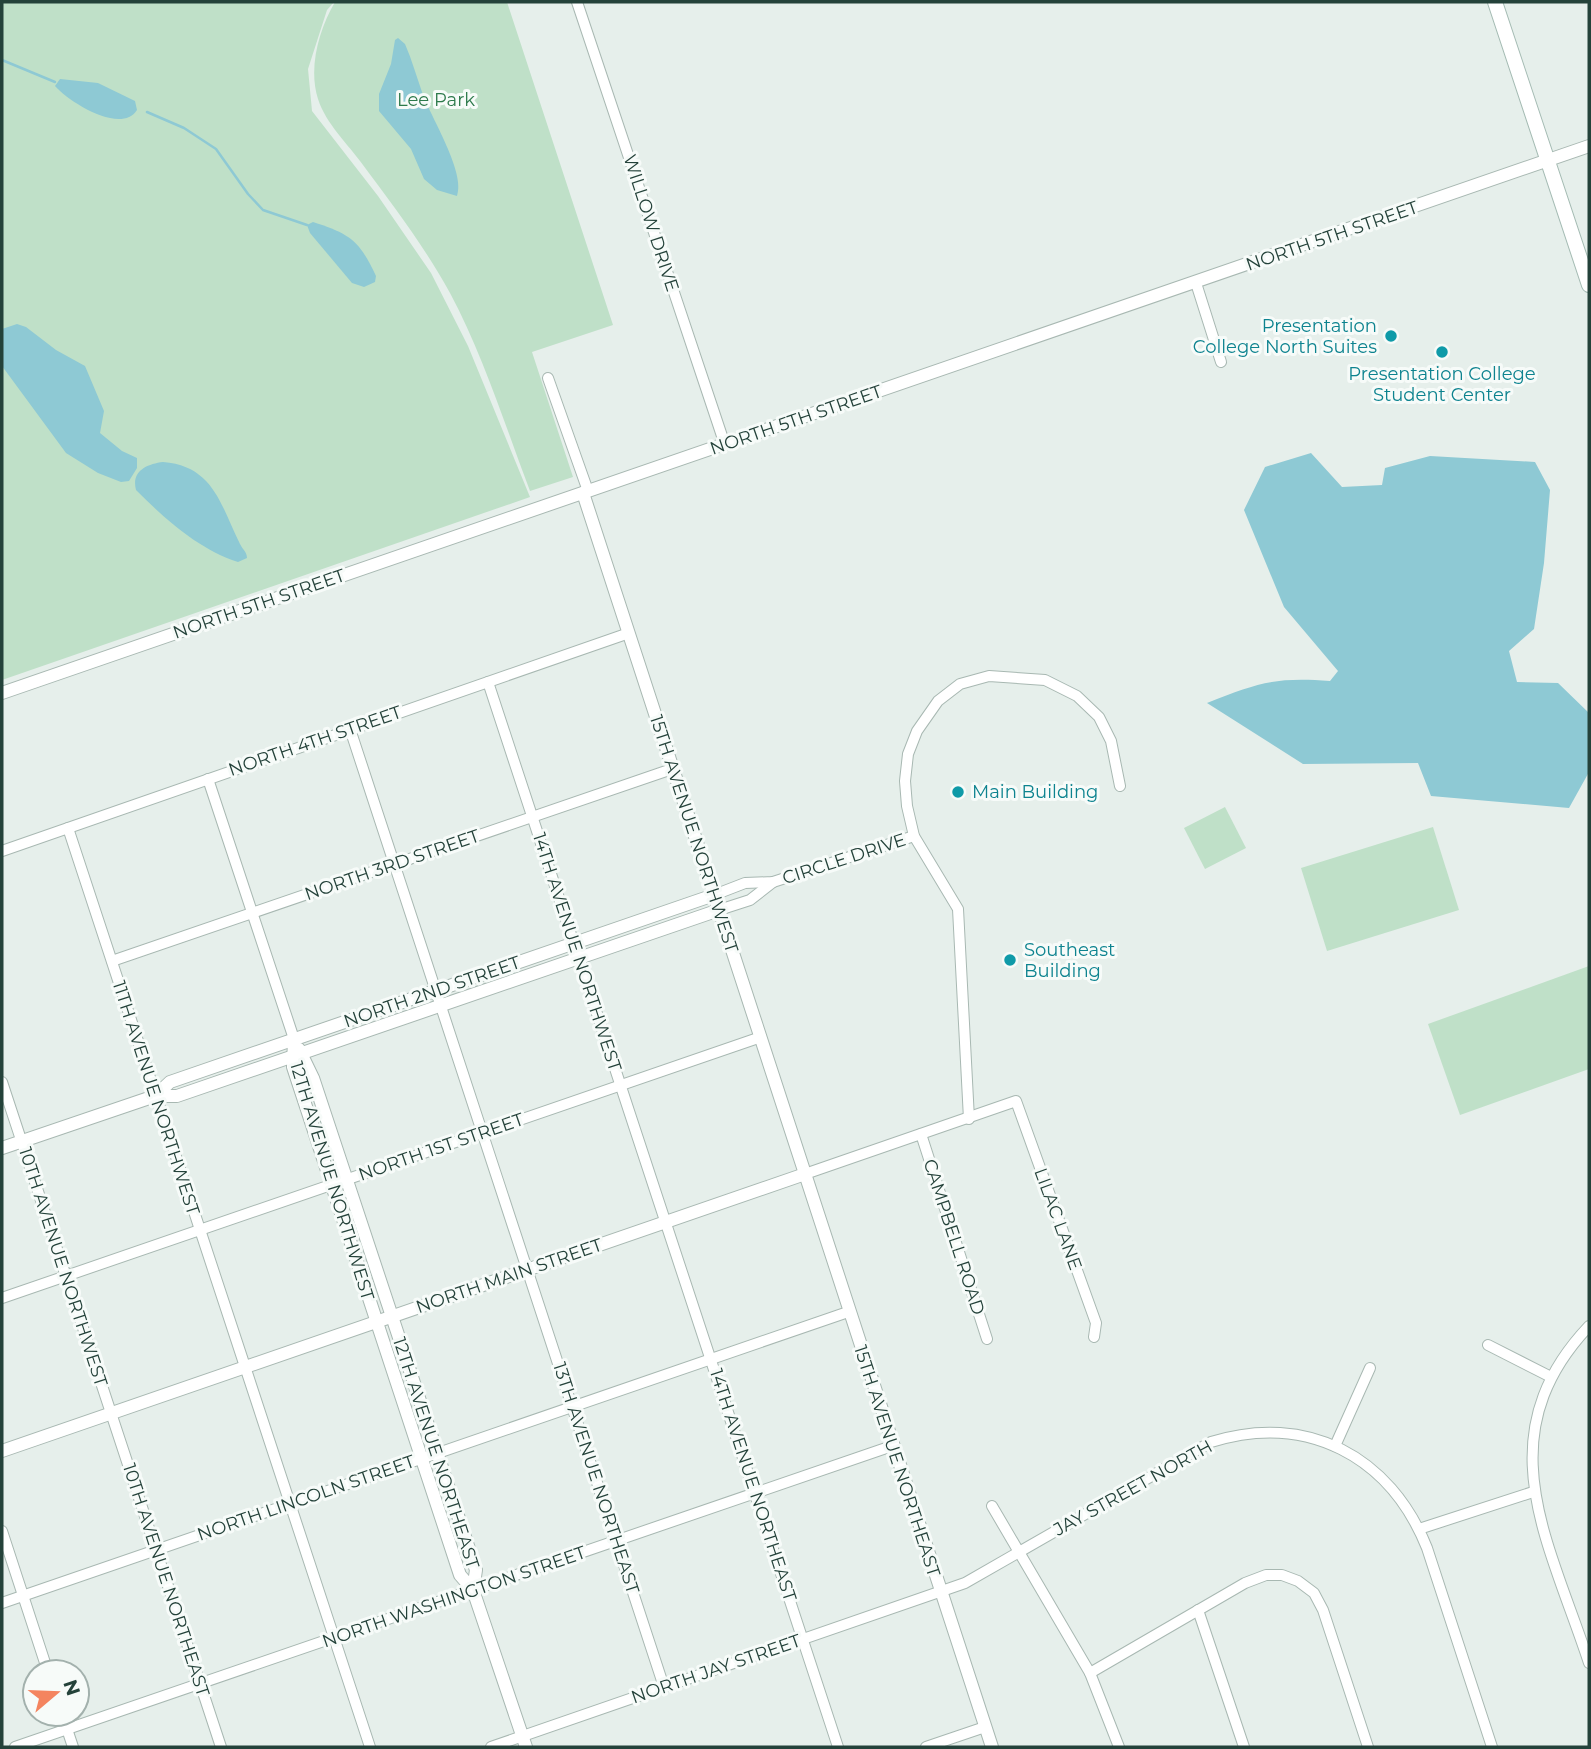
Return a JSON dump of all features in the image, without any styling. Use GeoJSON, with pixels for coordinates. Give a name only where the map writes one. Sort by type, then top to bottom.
{"type":"FeatureCollection","features":[{"type":"Feature","properties":{"kind":"main road"},"geometry":{"type":"LineString","coordinates":[[1494,2],[1589,285]]}},
{"type":"Feature","properties":{"kind":"street","name":"WILLOW DRIVE"},"geometry":{"type":"LineString","coordinates":[[578,2],[725,445]]}},
{"type":"Feature","properties":{"kind":"street","name":"NORTH 5TH STREET"},"geometry":{"type":"LineString","coordinates":[[2,693],[1589,146]]}},
{"type":"Feature","properties":{"kind":"street"},"geometry":{"type":"LineString","coordinates":[[1196,283],[1221,362]]}},
{"type":"Feature","properties":{"kind":"street","name":"15TH AVENUE NORTHWEST"},"geometry":{"type":"LineString","coordinates":[[548,378],[672,769],[805,1174]]}},
{"type":"Feature","properties":{"kind":"street","name":"NORTH 4TH STREET"},"geometry":{"type":"LineString","coordinates":[[2,851],[629,633]]}},
{"type":"Feature","properties":{"kind":"street","name":"CIRCLE DRIVE"},"geometry":{"type":"LineString","coordinates":[[969,1118],[958,909],[914,836],[905,780],[912,742],[938,701],[960,684],[974,678],[1030,677],[1045,680],[1077,696],[1099,716],[1107,729],[1120,786]]}},
{"type":"Feature","properties":{"kind":"street","name":"14TH AVENUE NORTHWEST"},"geometry":{"type":"LineString","coordinates":[[488,682],[666,1222]]}},
{"type":"Feature","properties":{"kind":"street","name":"13TH AVENUE NORTHEAST"},"geometry":{"type":"LineString","coordinates":[[350,729],[664,1687]]}},
{"type":"Feature","properties":{"kind":"street","name":"NORTH 3RD STREET"},"geometry":{"type":"LineString","coordinates":[[112,961],[672,769]]}},
{"type":"Feature","properties":{"kind":"street","name":"12TH AVENUE NORTHWEST"},"geometry":{"type":"LineString","coordinates":[[208,779],[294,1040],[331,1184],[376,1322]]}},
{"type":"Feature","properties":{"kind":"street","name":"11TH AVENUE NORTHWEST"},"geometry":{"type":"LineString","coordinates":[[68,828],[370,1747]]}},
{"type":"Feature","properties":{"kind":"street","name":"CIRCLE DRIVE"},"geometry":{"type":"LineString","coordinates":[[713,895],[745,883],[773,882],[914,836]]}},
{"type":"Feature","properties":{"kind":"street","name":"CIRCLE DRIVE"},"geometry":{"type":"LineString","coordinates":[[719,910],[750,900],[773,882]]}},
{"type":"Feature","properties":{"kind":"street","name":"NORTH 2ND STREET"},"geometry":{"type":"LineString","coordinates":[[155,1096],[170,1082],[713,895]]}},
{"type":"Feature","properties":{"kind":"street","name":"NORTH 2ND STREET"},"geometry":{"type":"LineString","coordinates":[[2,1149],[155,1096],[177,1096],[297,1056],[719,910]]}},
{"type":"Feature","properties":{"kind":"street","name":"NORTH 1ST STREET"},"geometry":{"type":"LineString","coordinates":[[2,1298],[761,1037]]}},
{"type":"Feature","properties":{"kind":"street","name":"12TH AVENUE NORTHWEST"},"geometry":{"type":"LineString","coordinates":[[297,1056],[347,1179],[392,1316]]}},
{"type":"Feature","properties":{"kind":"street","name":"10TH AVENUE NORTHWEST"},"geometry":{"type":"LineString","coordinates":[[2,1082],[111,1413]]}},
{"type":"Feature","properties":{"kind":"street","name":"NORTH MAIN STREET"},"geometry":{"type":"LineString","coordinates":[[2,1451],[1016,1101]]}},
{"type":"Feature","properties":{"kind":"street","name":"LILAC LANE"},"geometry":{"type":"LineString","coordinates":[[1016,1101],[1096,1323],[1094,1338]]}},
{"type":"Feature","properties":{"kind":"street","name":"CAMPBELL ROAD"},"geometry":{"type":"LineString","coordinates":[[920,1134],[988,1339]]}},
{"type":"Feature","properties":{"kind":"street","name":"15TH AVENUE NORTHEAST"},"geometry":{"type":"LineString","coordinates":[[805,1174],[992,1747]]}},
{"type":"Feature","properties":{"kind":"street","name":"14TH AVENUE NORTHEAST"},"geometry":{"type":"LineString","coordinates":[[666,1222],[838,1747]]}},
{"type":"Feature","properties":{"kind":"street","name":"NORTH LINCOLN STREET"},"geometry":{"type":"LineString","coordinates":[[2,1603],[848,1312]]}},
{"type":"Feature","properties":{"kind":"street","name":"12TH AVENUE NORTHEAST"},"geometry":{"type":"LineString","coordinates":[[392,1316],[476,1570],[473,1590]]}},
{"type":"Feature","properties":{"kind":"street","name":"12TH AVENUE NORTHEAST"},"geometry":{"type":"LineString","coordinates":[[376,1322],[460,1575],[473,1590],[524,1742]]}},
{"type":"Feature","properties":{"kind":"street"},"geometry":{"type":"LineString","coordinates":[[1589,1326],[1552,1377],[1534,1429],[1531,1459],[1533,1492],[1589,1662]]}},
{"type":"Feature","properties":{"kind":"street"},"geometry":{"type":"LineString","coordinates":[[1488,1345],[1552,1377]]}},
{"type":"Feature","properties":{"kind":"street"},"geometry":{"type":"LineString","coordinates":[[1335,1446],[1370,1368]]}},
{"type":"Feature","properties":{"kind":"street","name":"10TH AVENUE NORTHEAST"},"geometry":{"type":"LineString","coordinates":[[111,1413],[221,1747]]}},
{"type":"Feature","properties":{"kind":"street","name":"JAY STREET NORTH"},"geometry":{"type":"LineString","coordinates":[[941,1592],[1019,1553],[1211,1442],[1247,1434],[1277,1433],[1308,1437],[1335,1446],[1385,1479],[1419,1528],[1492,1747]]}},
{"type":"Feature","properties":{"kind":"street","name":"NORTH WASHINGTON STREET"},"geometry":{"type":"LineString","coordinates":[[15,1747],[892,1446]]}},
{"type":"Feature","properties":{"kind":"street"},"geometry":{"type":"LineString","coordinates":[[1419,1528],[1533,1492]]}},
{"type":"Feature","properties":{"kind":"street"},"geometry":{"type":"LineString","coordinates":[[992,1506],[1090,1674],[1119,1747]]}},
{"type":"Feature","properties":{"kind":"street"},"geometry":{"type":"LineString","coordinates":[[2,1531],[43,1658]]}},
{"type":"Feature","properties":{"kind":"street"},"geometry":{"type":"LineString","coordinates":[[1090,1674],[1266,1575],[1282,1575],[1307,1586],[1323,1610],[1368,1747]]}},
{"type":"Feature","properties":{"kind":"street","name":"NORTH JAY STREET"},"geometry":{"type":"LineString","coordinates":[[491,1747],[524,1742],[664,1687],[941,1592]]}},
{"type":"Feature","properties":{"kind":"street"},"geometry":{"type":"LineString","coordinates":[[1198,1611],[1244,1747]]}},
{"type":"Feature","properties":{"kind":"street"},"geometry":{"type":"LineString","coordinates":[[926,1747],[985,1727]]}},
{"type":"Feature","properties":{"kind":"street"},"geometry":{"type":"LineString","coordinates":[[67,1730],[73,1747]]}},
{"type":"Feature","properties":{"kind":"green space"},"geometry":{"type":"Polygon","coordinates":[[[2,2],[334,2],[327,10],[308,69],[312,111],[378,196],[431,273],[468,346],[530,497],[2,680],[2,2]]]}},
{"type":"Feature","properties":{"kind":"green space","name":"Lee Park"},"geometry":{"type":"Polygon","coordinates":[[[335,2],[507,2],[613,325],[532,352],[573,477],[530,491],[483,365],[450,293],[409,228],[322,108],[315,87],[315,62],[324,24],[335,2]]]}},
{"type":"Feature","properties":{"kind":"green space"},"geometry":{"type":"Polygon","coordinates":[[[1225,807],[1246,848],[1205,869],[1184,828],[1225,807]]]}},
{"type":"Feature","properties":{"kind":"green space"},"geometry":{"type":"Polygon","coordinates":[[[1433,827],[1459,910],[1327,951],[1301,868],[1433,827]]]}},
{"type":"Feature","properties":{"kind":"green space"},"geometry":{"type":"Polygon","coordinates":[[[1589,966],[1589,1069],[1460,1115],[1428,1024],[1589,966]]]}},
{"type":"Feature","properties":{"kind":"water"},"geometry":{"type":"Polygon","coordinates":[[[398,38],[405,44],[423,95],[452,160],[457,174],[457,196],[437,190],[424,179],[411,149],[379,111],[379,94],[391,64],[395,40],[398,38]]]}},
{"type":"Feature","properties":{"kind":"water"},"geometry":{"type":"Polygon","coordinates":[[[60,79],[98,83],[135,101],[137,110],[129,117],[119,119],[95,113],[62,93],[55,86],[60,79]]]}},
{"type":"Feature","properties":{"kind":"water"},"geometry":{"type":"Polygon","coordinates":[[[313,222],[336,230],[352,240],[370,264],[376,276],[375,282],[364,287],[352,283],[310,233],[307,225],[313,222]]]}},
{"type":"Feature","properties":{"kind":"water"},"geometry":{"type":"Polygon","coordinates":[[[17,324],[26,327],[56,350],[85,366],[104,411],[100,433],[122,451],[137,458],[137,468],[129,481],[121,482],[98,473],[66,453],[2,366],[2,329],[17,324]]]}},
{"type":"Feature","properties":{"kind":"water"},"geometry":{"type":"Polygon","coordinates":[[[1311,453],[1342,487],[1382,485],[1385,468],[1430,456],[1535,462],[1550,490],[1544,563],[1534,629],[1509,651],[1517,682],[1558,683],[1589,713],[1589,772],[1569,808],[1431,796],[1418,763],[1303,764],[1207,703],[1267,683],[1294,680],[1330,681],[1338,671],[1284,607],[1244,510],[1265,467],[1311,453]]]}},
{"type":"Feature","properties":{"kind":"water"},"geometry":{"type":"Polygon","coordinates":[[[163,462],[194,471],[214,490],[247,558],[238,562],[209,549],[170,522],[136,490],[138,473],[163,462]]]}},
{"type":"Feature","properties":{"kind":"waterway"},"geometry":{"type":"LineString","coordinates":[[2,60],[55,82]]}},
{"type":"Feature","properties":{"kind":"waterway"},"geometry":{"type":"LineString","coordinates":[[147,112],[184,128],[216,149],[248,194],[263,210],[307,225]]}},
{"type":"Feature","properties":{"kind":"place","name":"Presentation College North Suites"},"geometry":{"type":"Point","coordinates":[1391,336]}},
{"type":"Feature","properties":{"kind":"place","name":"Presentation College Student Center"},"geometry":{"type":"Point","coordinates":[1442,352]}},
{"type":"Feature","properties":{"kind":"place","name":"Main Building"},"geometry":{"type":"Point","coordinates":[958,792]}},
{"type":"Feature","properties":{"kind":"place","name":"Southeast Building"},"geometry":{"type":"Point","coordinates":[1010,960]}}]}
